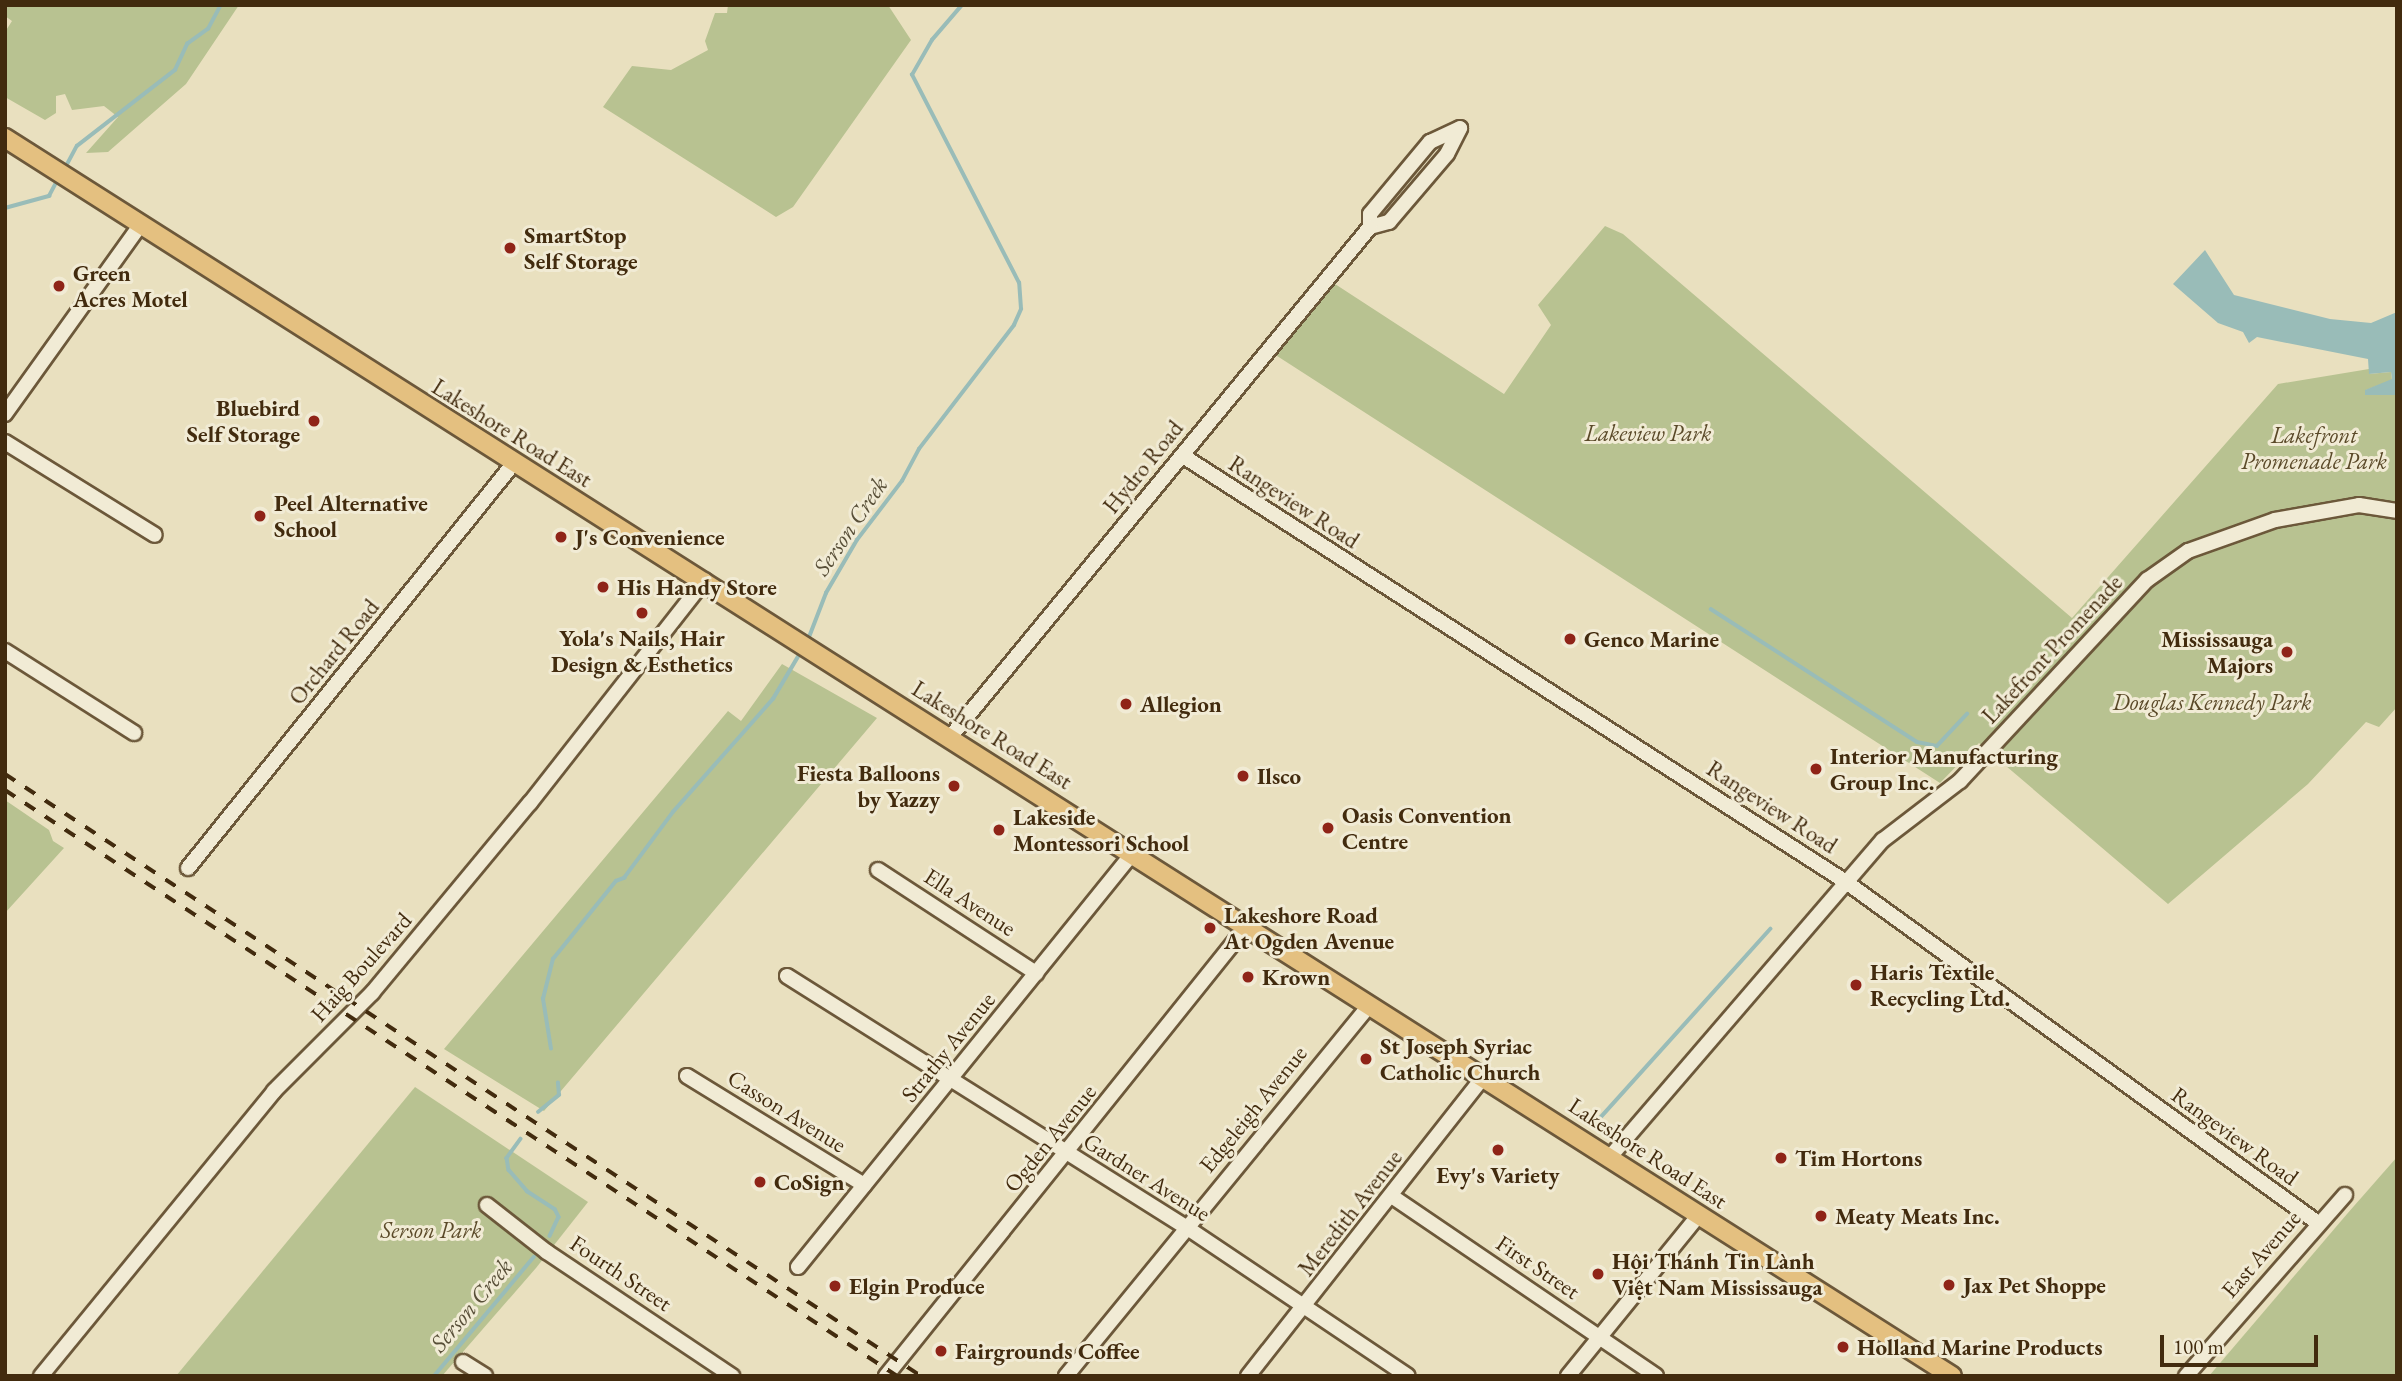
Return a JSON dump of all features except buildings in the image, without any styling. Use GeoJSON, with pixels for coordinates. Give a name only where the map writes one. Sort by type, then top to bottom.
{"type":"FeatureCollection","features":[{"type":"Feature","properties":{"kind":"main road","name":"Lakeshore Road East"},"geometry":{"type":"LineString","coordinates":[[5,138],[139,227],[513,464],[795,637],[1952,1376]]}},
{"type":"Feature","properties":{"kind":"street"},"geometry":{"type":"LineString","coordinates":[[1460,128],[1447,154],[1389,222],[1370,227],[1372,212],[1430,142],[1460,128]]}},
{"type":"Feature","properties":{"kind":"street"},"geometry":{"type":"LineString","coordinates":[[5,414],[139,227]]}},
{"type":"Feature","properties":{"kind":"street","name":"Hydro Road"},"geometry":{"type":"LineString","coordinates":[[951,736],[1370,227]]}},
{"type":"Feature","properties":{"kind":"street"},"geometry":{"type":"LineString","coordinates":[[5,442],[155,535]]}},
{"type":"Feature","properties":{"kind":"street","name":"Rangeview Road"},"geometry":{"type":"LineString","coordinates":[[1183,456],[1846,882],[2318,1223]]}},
{"type":"Feature","properties":{"kind":"street","name":"Orchard Road"},"geometry":{"type":"LineString","coordinates":[[188,868],[513,464]]}},
{"type":"Feature","properties":{"kind":"street","name":"Lakefront Promenade"},"geometry":{"type":"LineString","coordinates":[[1610,1157],[1883,840],[1960,781],[2122,603],[2178,558],[2263,524],[2319,510],[2359,505],[2397,511]]}},
{"type":"Feature","properties":{"kind":"street","name":"Haig Boulevard"},"geometry":{"type":"LineString","coordinates":[[41,1376],[274,1091],[372,993],[705,580]]}},
{"type":"Feature","properties":{"kind":"street"},"geometry":{"type":"LineString","coordinates":[[5,651],[134,733]]}},
{"type":"Feature","properties":{"kind":"street","name":"Strathy Avenue"},"geometry":{"type":"LineString","coordinates":[[798,1267],[954,1079],[1132,853]]}},
{"type":"Feature","properties":{"kind":"street","name":"Ella Avenue"},"geometry":{"type":"LineString","coordinates":[[878,870],[1036,972]]}},
{"type":"Feature","properties":{"kind":"street","name":"Ogden Avenue"},"geometry":{"type":"LineString","coordinates":[[886,1376],[1247,926]]}},
{"type":"Feature","properties":{"kind":"street","name":"Gardner Avenue"},"geometry":{"type":"LineString","coordinates":[[787,976],[1186,1227],[1408,1376]]}},
{"type":"Feature","properties":{"kind":"street","name":"Edgeleigh Avenue"},"geometry":{"type":"LineString","coordinates":[[1066,1376],[1370,1004]]}},
{"type":"Feature","properties":{"kind":"street","name":"Casson Avenue"},"geometry":{"type":"LineString","coordinates":[[687,1076],[864,1185]]}},
{"type":"Feature","properties":{"kind":"street","name":"Meredith Avenue"},"geometry":{"type":"LineString","coordinates":[[1248,1376],[1393,1197],[1484,1076]]}},
{"type":"Feature","properties":{"kind":"street","name":"East Avenue"},"geometry":{"type":"LineString","coordinates":[[2186,1376],[2345,1195]]}},
{"type":"Feature","properties":{"kind":"street","name":"First Street"},"geometry":{"type":"LineString","coordinates":[[1393,1197],[1656,1376]]}},
{"type":"Feature","properties":{"kind":"street","name":"Fourth Street"},"geometry":{"type":"LineString","coordinates":[[487,1205],[548,1252],[721,1373]]}},
{"type":"Feature","properties":{"kind":"street"},"geometry":{"type":"LineString","coordinates":[[1568,1376],[1699,1214]]}},
{"type":"Feature","properties":{"kind":"street"},"geometry":{"type":"LineString","coordinates":[[463,1362],[485,1376]]}},
{"type":"Feature","properties":{"kind":"green space"},"geometry":{"type":"Polygon","coordinates":[[[5,5],[239,5],[186,84],[108,152],[86,153],[118,117],[104,106],[72,110],[65,94],[56,96],[56,113],[45,120],[5,97],[5,32],[12,21],[5,16],[5,5]]]}},
{"type":"Feature","properties":{"kind":"green space"},"geometry":{"type":"Polygon","coordinates":[[[728,5],[888,5],[911,40],[793,207],[776,217],[603,107],[632,66],[671,70],[708,50],[705,41],[715,13],[727,13],[728,5]]]}},
{"type":"Feature","properties":{"kind":"green space"},"geometry":{"type":"Polygon","coordinates":[[[1605,226],[1623,234],[2072,618],[2278,384],[2369,369],[2369,374],[2391,372],[2392,380],[2366,390],[2366,395],[2397,395],[2397,707],[2379,727],[2366,722],[2308,784],[2168,904],[1979,743],[1940,783],[1274,354],[1335,284],[1504,394],[1551,325],[1538,305],[1605,226]]]}},
{"type":"Feature","properties":{"kind":"green space"},"geometry":{"type":"Polygon","coordinates":[[[782,664],[877,718],[544,1111],[444,1049],[728,711],[741,721],[782,664]]]}},
{"type":"Feature","properties":{"kind":"green space"},"geometry":{"type":"Polygon","coordinates":[[[5,800],[49,830],[53,841],[64,848],[5,913],[5,800]]]}},
{"type":"Feature","properties":{"kind":"green space","name":"Serson Park"},"geometry":{"type":"Polygon","coordinates":[[[415,1087],[588,1202],[536,1268],[442,1376],[176,1376],[415,1087]]]}},
{"type":"Feature","properties":{"kind":"green space"},"geometry":{"type":"Polygon","coordinates":[[[2397,1157],[2397,1376],[2209,1376],[2347,1214],[2397,1157]]]}},
{"type":"Feature","properties":{"kind":"water"},"geometry":{"type":"Polygon","coordinates":[[[2205,250],[2234,295],[2330,319],[2371,323],[2397,312],[2397,395],[2365,395],[2365,390],[2392,379],[2391,372],[2369,374],[2368,359],[2257,337],[2249,343],[2243,332],[2218,323],[2173,284],[2205,250]]]}},
{"type":"Feature","properties":{"kind":"waterway"},"geometry":{"type":"LineString","coordinates":[[64,170],[77,146],[175,70],[187,44],[208,29],[221,5]]}},
{"type":"Feature","properties":{"kind":"waterway","name":"Serson Creek"},"geometry":{"type":"LineString","coordinates":[[808,640],[826,593],[857,540],[902,481],[919,449],[1014,325],[1021,309],[1019,283],[912,75],[932,40],[962,5]]}},
{"type":"Feature","properties":{"kind":"waterway"},"geometry":{"type":"LineString","coordinates":[[5,208],[49,196],[58,179]]}},
{"type":"Feature","properties":{"kind":"waterway"},"geometry":{"type":"LineString","coordinates":[[1711,609],[1917,742],[1937,746],[1967,714]]}},
{"type":"Feature","properties":{"kind":"waterway","name":"Serson Creek"},"geometry":{"type":"LineString","coordinates":[[551,1049],[543,999],[553,959],[616,881],[624,878],[673,812],[773,699],[802,650]]}},
{"type":"Feature","properties":{"kind":"waterway"},"geometry":{"type":"LineString","coordinates":[[1601,1117],[1770,929]]}},
{"type":"Feature","properties":{"kind":"waterway","name":"Serson Creek"},"geometry":{"type":"LineString","coordinates":[[538,1112],[559,1095],[558,1083]]}},
{"type":"Feature","properties":{"kind":"waterway","name":"Serson Creek"},"geometry":{"type":"LineString","coordinates":[[521,1139],[507,1158],[509,1170],[527,1191],[555,1209],[559,1217],[550,1236]]}},
{"type":"Feature","properties":{"kind":"waterway","name":"Serson Creek"},"geometry":{"type":"LineString","coordinates":[[434,1376],[534,1257]]}},
{"type":"Feature","properties":{"kind":"railway"},"geometry":{"type":"LineString","coordinates":[[5,774],[921,1376]]}},
{"type":"Feature","properties":{"kind":"railway"},"geometry":{"type":"LineString","coordinates":[[5,790],[897,1376]]}},
{"type":"Feature","properties":{"kind":"place","name":"SmartStop Self Storage"},"geometry":{"type":"Point","coordinates":[510,248]}},
{"type":"Feature","properties":{"kind":"place","name":"Green Acres Motel"},"geometry":{"type":"Point","coordinates":[59,286]}},
{"type":"Feature","properties":{"kind":"place","name":"Bluebird Self Storage"},"geometry":{"type":"Point","coordinates":[314,421]}},
{"type":"Feature","properties":{"kind":"place","name":"Peel Alternative School"},"geometry":{"type":"Point","coordinates":[260,516]}},
{"type":"Feature","properties":{"kind":"place","name":"J's Convenience"},"geometry":{"type":"Point","coordinates":[561,537]}},
{"type":"Feature","properties":{"kind":"place","name":"His Handy Store"},"geometry":{"type":"Point","coordinates":[603,587]}},
{"type":"Feature","properties":{"kind":"place","name":"Yola's Nails, Hair Design & Esthetics"},"geometry":{"type":"Point","coordinates":[642,613]}},
{"type":"Feature","properties":{"kind":"place","name":"Genco Marine"},"geometry":{"type":"Point","coordinates":[1570,639]}},
{"type":"Feature","properties":{"kind":"place","name":"Mississauga Majors"},"geometry":{"type":"Point","coordinates":[2287,652]}},
{"type":"Feature","properties":{"kind":"place","name":"Allegion"},"geometry":{"type":"Point","coordinates":[1126,704]}},
{"type":"Feature","properties":{"kind":"place","name":"Interior Manufacturing Group Inc."},"geometry":{"type":"Point","coordinates":[1816,769]}},
{"type":"Feature","properties":{"kind":"place","name":"Ilsco"},"geometry":{"type":"Point","coordinates":[1243,776]}},
{"type":"Feature","properties":{"kind":"place","name":"Fiesta Balloons by Yazzy"},"geometry":{"type":"Point","coordinates":[954,786]}},
{"type":"Feature","properties":{"kind":"place","name":"Oasis Convention Centre"},"geometry":{"type":"Point","coordinates":[1328,828]}},
{"type":"Feature","properties":{"kind":"place","name":"Lakeside Montessori School"},"geometry":{"type":"Point","coordinates":[999,830]}},
{"type":"Feature","properties":{"kind":"place","name":"Lakeshore Road At Ogden Avenue"},"geometry":{"type":"Point","coordinates":[1210,928]}},
{"type":"Feature","properties":{"kind":"place","name":"Krown"},"geometry":{"type":"Point","coordinates":[1248,977]}},
{"type":"Feature","properties":{"kind":"place","name":"Haris Textile Recycling Ltd."},"geometry":{"type":"Point","coordinates":[1856,985]}},
{"type":"Feature","properties":{"kind":"place","name":"St Joseph Syriac Catholic Church"},"geometry":{"type":"Point","coordinates":[1366,1059]}},
{"type":"Feature","properties":{"kind":"place","name":"Evy's Variety"},"geometry":{"type":"Point","coordinates":[1498,1150]}},
{"type":"Feature","properties":{"kind":"place","name":"Tim Hortons"},"geometry":{"type":"Point","coordinates":[1781,1158]}},
{"type":"Feature","properties":{"kind":"place","name":"CoSign"},"geometry":{"type":"Point","coordinates":[760,1182]}},
{"type":"Feature","properties":{"kind":"place","name":"Meaty Meats Inc."},"geometry":{"type":"Point","coordinates":[1821,1216]}},
{"type":"Feature","properties":{"kind":"place","name":"Hội Thánh Tin Lành Việt Nam Mississauga"},"geometry":{"type":"Point","coordinates":[1598,1274]}},
{"type":"Feature","properties":{"kind":"place","name":"Jax Pet Shoppe"},"geometry":{"type":"Point","coordinates":[1949,1285]}},
{"type":"Feature","properties":{"kind":"place","name":"Elgin Produce"},"geometry":{"type":"Point","coordinates":[835,1286]}},
{"type":"Feature","properties":{"kind":"place","name":"Holland Marine Products"},"geometry":{"type":"Point","coordinates":[1843,1347]}},
{"type":"Feature","properties":{"kind":"place","name":"Fairgrounds Coffee"},"geometry":{"type":"Point","coordinates":[941,1351]}},
{"type":"Feature","properties":{"kind":"park label","name":"Lakeview Park"},"geometry":{"type":"Point","coordinates":[1648,433]}},
{"type":"Feature","properties":{"kind":"park label","name":"Lakefront Promenade Park"},"geometry":{"type":"Point","coordinates":[2314,448]}},
{"type":"Feature","properties":{"kind":"park label","name":"Douglas Kennedy Park"},"geometry":{"type":"Point","coordinates":[2212,702]}}]}
